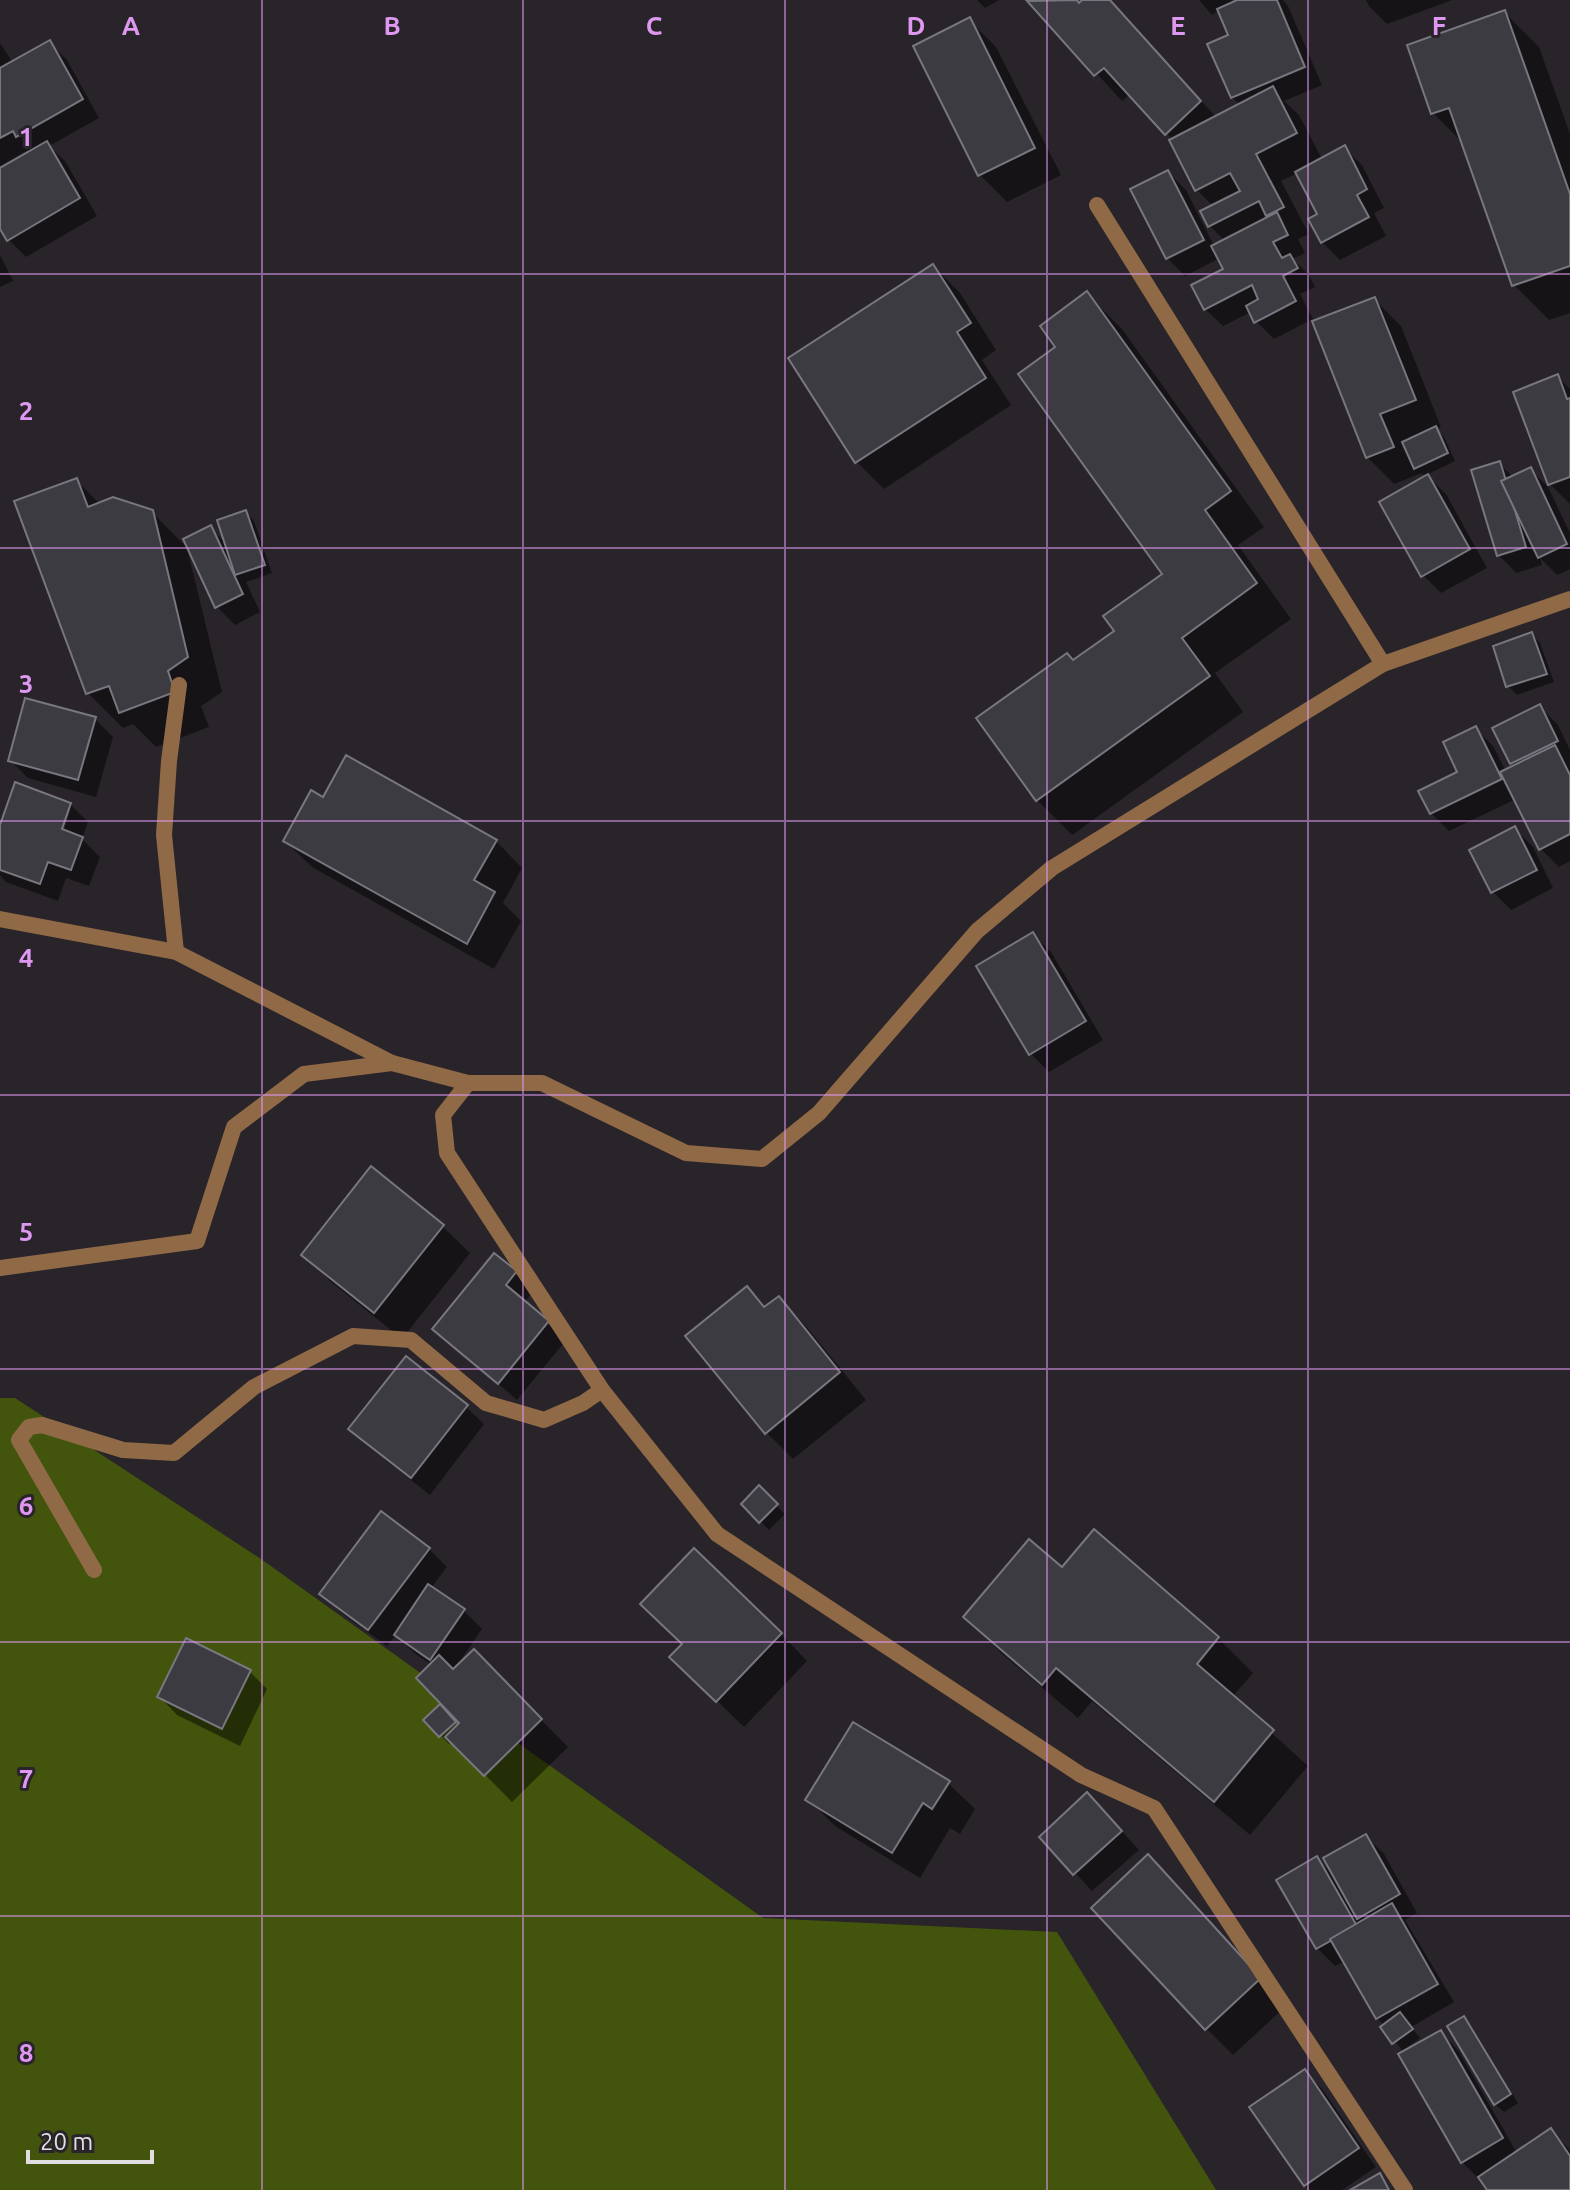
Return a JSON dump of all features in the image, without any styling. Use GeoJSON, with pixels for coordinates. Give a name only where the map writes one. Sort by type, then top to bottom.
{"type":"FeatureCollection","features":[{"type":"Feature","properties":{"kind":"street"},"geometry":{"type":"LineString","coordinates":[[1097,205],[1383,664]]}},
{"type":"Feature","properties":{"kind":"street"},"geometry":{"type":"LineString","coordinates":[[0,919],[176,952],[392,1063],[468,1083],[542,1083],[686,1153],[762,1159],[819,1113],[977,931],[1052,868],[1383,664],[1570,599]]}},
{"type":"Feature","properties":{"kind":"street"},"geometry":{"type":"LineString","coordinates":[[176,952],[164,835],[179,685]]}},
{"type":"Feature","properties":{"kind":"street"},"geometry":{"type":"LineString","coordinates":[[0,1268],[197,1241],[234,1127],[304,1074],[392,1063]]}},
{"type":"Feature","properties":{"kind":"street"},"geometry":{"type":"LineString","coordinates":[[468,1083],[443,1115],[447,1153],[602,1390],[717,1534],[1081,1775],[1154,1808],[1405,2190]]}},
{"type":"Feature","properties":{"kind":"street"},"geometry":{"type":"LineString","coordinates":[[94,1570],[19,1440],[29,1427],[42,1425],[123,1450],[174,1453],[254,1387],[353,1336],[411,1340],[486,1403],[544,1420],[583,1403],[602,1390]]}},
{"type":"Feature","properties":{"kind":"green space"},"geometry":{"type":"Polygon","coordinates":[[[0,1398],[15,1398],[261,1559],[763,1918],[1057,1932],[1216,2190],[0,2190],[0,1398]]]}},
{"type":"Feature","properties":{"kind":"building"},"geometry":{"type":"Polygon","coordinates":[[[1077,0],[1079,3],[1082,0],[1110,0],[1201,101],[1165,135],[1104,68],[1094,76],[1027,1],[1077,0]]]}},
{"type":"Feature","properties":{"kind":"building"},"geometry":{"type":"Polygon","coordinates":[[[1237,0],[1277,0],[1305,67],[1231,98],[1207,44],[1228,35],[1217,9],[1237,0]]]}},
{"type":"Feature","properties":{"kind":"building"},"geometry":{"type":"Polygon","coordinates":[[[1505,10],[1570,194],[1570,266],[1512,286],[1449,108],[1431,114],[1407,45],[1505,10]]]}},
{"type":"Feature","properties":{"kind":"building"},"geometry":{"type":"Polygon","coordinates":[[[970,17],[1035,148],[978,176],[913,46],[970,17]]]}},
{"type":"Feature","properties":{"kind":"building"},"geometry":{"type":"Polygon","coordinates":[[[50,40],[83,99],[16,137],[13,131],[0,138],[0,68],[50,40]]]}},
{"type":"Feature","properties":{"kind":"building"},"geometry":{"type":"Polygon","coordinates":[[[1273,86],[1297,133],[1256,154],[1284,207],[1266,216],[1259,201],[1208,227],[1200,211],[1240,191],[1230,173],[1195,191],[1169,140],[1273,86]]]}},
{"type":"Feature","properties":{"kind":"building"},"geometry":{"type":"Polygon","coordinates":[[[47,141],[80,198],[7,241],[0,229],[0,168],[47,141]]]}},
{"type":"Feature","properties":{"kind":"building"},"geometry":{"type":"Polygon","coordinates":[[[1345,145],[1367,189],[1357,195],[1369,217],[1321,243],[1308,219],[1317,214],[1295,172],[1345,145]]]}},
{"type":"Feature","properties":{"kind":"building"},"geometry":{"type":"Polygon","coordinates":[[[1168,170],[1204,240],[1166,259],[1130,189],[1168,170]]]}},
{"type":"Feature","properties":{"kind":"building"},"geometry":{"type":"Polygon","coordinates":[[[1277,212],[1288,235],[1273,242],[1282,258],[1290,254],[1298,268],[1283,276],[1296,301],[1254,323],[1246,306],[1258,299],[1252,285],[1204,310],[1191,285],[1223,269],[1211,246],[1277,212]]]}},
{"type":"Feature","properties":{"kind":"building"},"geometry":{"type":"Polygon","coordinates":[[[933,264],[971,323],[957,332],[986,378],[855,463],[788,358],[933,264]]]}},
{"type":"Feature","properties":{"kind":"building"},"geometry":{"type":"Polygon","coordinates":[[[1087,291],[1231,491],[1205,510],[1257,583],[1182,638],[1210,676],[1036,801],[976,718],[1067,653],[1073,660],[1114,631],[1103,616],[1162,574],[1018,374],[1055,347],[1040,326],[1087,291]]]}},
{"type":"Feature","properties":{"kind":"building"},"geometry":{"type":"Polygon","coordinates":[[[1375,297],[1416,400],[1380,414],[1394,447],[1366,458],[1312,321],[1375,297]]]}},
{"type":"Feature","properties":{"kind":"building"},"geometry":{"type":"Polygon","coordinates":[[[1558,374],[1567,399],[1570,398],[1570,477],[1548,485],[1513,392],[1558,374]]]}},
{"type":"Feature","properties":{"kind":"building"},"geometry":{"type":"Polygon","coordinates":[[[1436,426],[1448,453],[1414,469],[1402,442],[1436,426]]]}},
{"type":"Feature","properties":{"kind":"building"},"geometry":{"type":"Polygon","coordinates":[[[1500,461],[1526,547],[1497,556],[1471,470],[1500,461]]]}},
{"type":"Feature","properties":{"kind":"building"},"geometry":{"type":"Polygon","coordinates":[[[1531,467],[1567,544],[1538,558],[1501,481],[1531,467]]]}},
{"type":"Feature","properties":{"kind":"building"},"geometry":{"type":"Polygon","coordinates":[[[1428,474],[1470,549],[1421,577],[1379,502],[1428,474]]]}},
{"type":"Feature","properties":{"kind":"building"},"geometry":{"type":"Polygon","coordinates":[[[77,478],[88,507],[113,497],[153,510],[188,657],[168,671],[175,692],[119,713],[109,686],[86,694],[14,501],[77,478]]]}},
{"type":"Feature","properties":{"kind":"building"},"geometry":{"type":"Polygon","coordinates":[[[246,510],[265,565],[235,575],[217,520],[246,510]]]}},
{"type":"Feature","properties":{"kind":"building"},"geometry":{"type":"Polygon","coordinates":[[[211,525],[243,594],[215,608],[183,539],[211,525]]]}},
{"type":"Feature","properties":{"kind":"building"},"geometry":{"type":"Polygon","coordinates":[[[1532,632],[1547,674],[1506,687],[1493,646],[1532,632]]]}},
{"type":"Feature","properties":{"kind":"building"},"geometry":{"type":"Polygon","coordinates":[[[25,698],[96,717],[78,780],[8,761],[25,698]]]}},
{"type":"Feature","properties":{"kind":"building"},"geometry":{"type":"Polygon","coordinates":[[[1540,704],[1558,741],[1510,764],[1492,728],[1540,704]]]}},
{"type":"Feature","properties":{"kind":"building"},"geometry":{"type":"Polygon","coordinates":[[[1476,726],[1502,779],[1430,814],[1418,791],[1457,772],[1443,742],[1476,726]]]}},
{"type":"Feature","properties":{"kind":"building"},"geometry":{"type":"Polygon","coordinates":[[[1555,745],[1570,775],[1570,834],[1539,850],[1500,772],[1555,745]]]}},
{"type":"Feature","properties":{"kind":"building"},"geometry":{"type":"Polygon","coordinates":[[[346,755],[497,840],[474,880],[495,892],[467,944],[283,841],[311,790],[323,797],[346,755]]]}},
{"type":"Feature","properties":{"kind":"building"},"geometry":{"type":"Polygon","coordinates":[[[15,782],[71,803],[62,829],[83,837],[71,870],[48,862],[40,884],[0,870],[0,825],[15,782]]]}},
{"type":"Feature","properties":{"kind":"building"},"geometry":{"type":"Polygon","coordinates":[[[1515,826],[1537,870],[1491,893],[1469,850],[1515,826]]]}},
{"type":"Feature","properties":{"kind":"building"},"geometry":{"type":"Polygon","coordinates":[[[1033,932],[1086,1021],[1029,1055],[976,966],[1033,932]]]}},
{"type":"Feature","properties":{"kind":"building"},"geometry":{"type":"Polygon","coordinates":[[[371,1166],[444,1225],[374,1313],[301,1255],[371,1166]]]}},
{"type":"Feature","properties":{"kind":"building"},"geometry":{"type":"Polygon","coordinates":[[[494,1253],[517,1271],[506,1285],[549,1321],[498,1384],[432,1329],[494,1253]]]}},
{"type":"Feature","properties":{"kind":"building"},"geometry":{"type":"Polygon","coordinates":[[[747,1286],[764,1307],[779,1296],[840,1372],[765,1434],[685,1336],[747,1286]]]}},
{"type":"Feature","properties":{"kind":"building"},"geometry":{"type":"Polygon","coordinates":[[[406,1356],[468,1405],[411,1478],[348,1429],[406,1356]]]}},
{"type":"Feature","properties":{"kind":"building"},"geometry":{"type":"Polygon","coordinates":[[[759,1485],[778,1504],[759,1523],[741,1504],[759,1485]]]}},
{"type":"Feature","properties":{"kind":"building"},"geometry":{"type":"Polygon","coordinates":[[[381,1511],[430,1548],[368,1630],[319,1594],[381,1511]]]}},
{"type":"Feature","properties":{"kind":"building"},"geometry":{"type":"Polygon","coordinates":[[[1094,1529],[1219,1637],[1197,1664],[1274,1730],[1214,1802],[1056,1668],[1042,1685],[963,1617],[1029,1539],[1062,1567],[1094,1529]]]}},
{"type":"Feature","properties":{"kind":"building"},"geometry":{"type":"Polygon","coordinates":[[[694,1548],[782,1633],[716,1702],[669,1657],[682,1644],[640,1604],[694,1548]]]}},
{"type":"Feature","properties":{"kind":"building"},"geometry":{"type":"Polygon","coordinates":[[[428,1584],[465,1609],[430,1660],[394,1635],[428,1584]]]}},
{"type":"Feature","properties":{"kind":"building"},"geometry":{"type":"Polygon","coordinates":[[[186,1638],[251,1670],[222,1729],[157,1697],[186,1638]]]}},
{"type":"Feature","properties":{"kind":"building"},"geometry":{"type":"Polygon","coordinates":[[[474,1649],[542,1719],[484,1776],[445,1737],[459,1723],[416,1678],[439,1655],[453,1669],[474,1649]]]}},
{"type":"Feature","properties":{"kind":"building"},"geometry":{"type":"Polygon","coordinates":[[[440,1704],[456,1722],[439,1737],[423,1720],[440,1704]]]}},
{"type":"Feature","properties":{"kind":"building"},"geometry":{"type":"Polygon","coordinates":[[[853,1722],[950,1781],[932,1809],[923,1803],[892,1853],[805,1800],[853,1722]]]}},
{"type":"Feature","properties":{"kind":"building"},"geometry":{"type":"Polygon","coordinates":[[[1087,1792],[1122,1831],[1073,1875],[1039,1837],[1087,1792]]]}},
{"type":"Feature","properties":{"kind":"building"},"geometry":{"type":"Polygon","coordinates":[[[1366,1834],[1400,1894],[1357,1919],[1323,1858],[1366,1834]]]}},
{"type":"Feature","properties":{"kind":"building"},"geometry":{"type":"Polygon","coordinates":[[[1148,1854],[1261,1978],[1205,2030],[1091,1908],[1148,1854]]]}},
{"type":"Feature","properties":{"kind":"building"},"geometry":{"type":"Polygon","coordinates":[[[1317,1856],[1357,1926],[1316,1949],[1276,1880],[1317,1856]]]}},
{"type":"Feature","properties":{"kind":"building"},"geometry":{"type":"Polygon","coordinates":[[[1392,1903],[1438,1984],[1376,2019],[1330,1939],[1392,1903]]]}},
{"type":"Feature","properties":{"kind":"building"},"geometry":{"type":"Polygon","coordinates":[[[1400,2012],[1413,2029],[1392,2044],[1380,2027],[1400,2012]]]}},
{"type":"Feature","properties":{"kind":"building"},"geometry":{"type":"Polygon","coordinates":[[[1464,2016],[1511,2094],[1494,2105],[1447,2026],[1464,2016]]]}},
{"type":"Feature","properties":{"kind":"building"},"geometry":{"type":"Polygon","coordinates":[[[1441,2030],[1503,2138],[1461,2163],[1398,2054],[1441,2030]]]}},
{"type":"Feature","properties":{"kind":"building"},"geometry":{"type":"Polygon","coordinates":[[[1305,2069],[1359,2148],[1304,2186],[1249,2107],[1305,2069]]]}},
{"type":"Feature","properties":{"kind":"building"},"geometry":{"type":"Polygon","coordinates":[[[1551,2128],[1570,2156],[1570,2190],[1487,2190],[1478,2177],[1551,2128]]]}},
{"type":"Feature","properties":{"kind":"building"},"geometry":{"type":"Polygon","coordinates":[[[1380,2173],[1389,2190],[1350,2190],[1380,2173]]]}}]}
